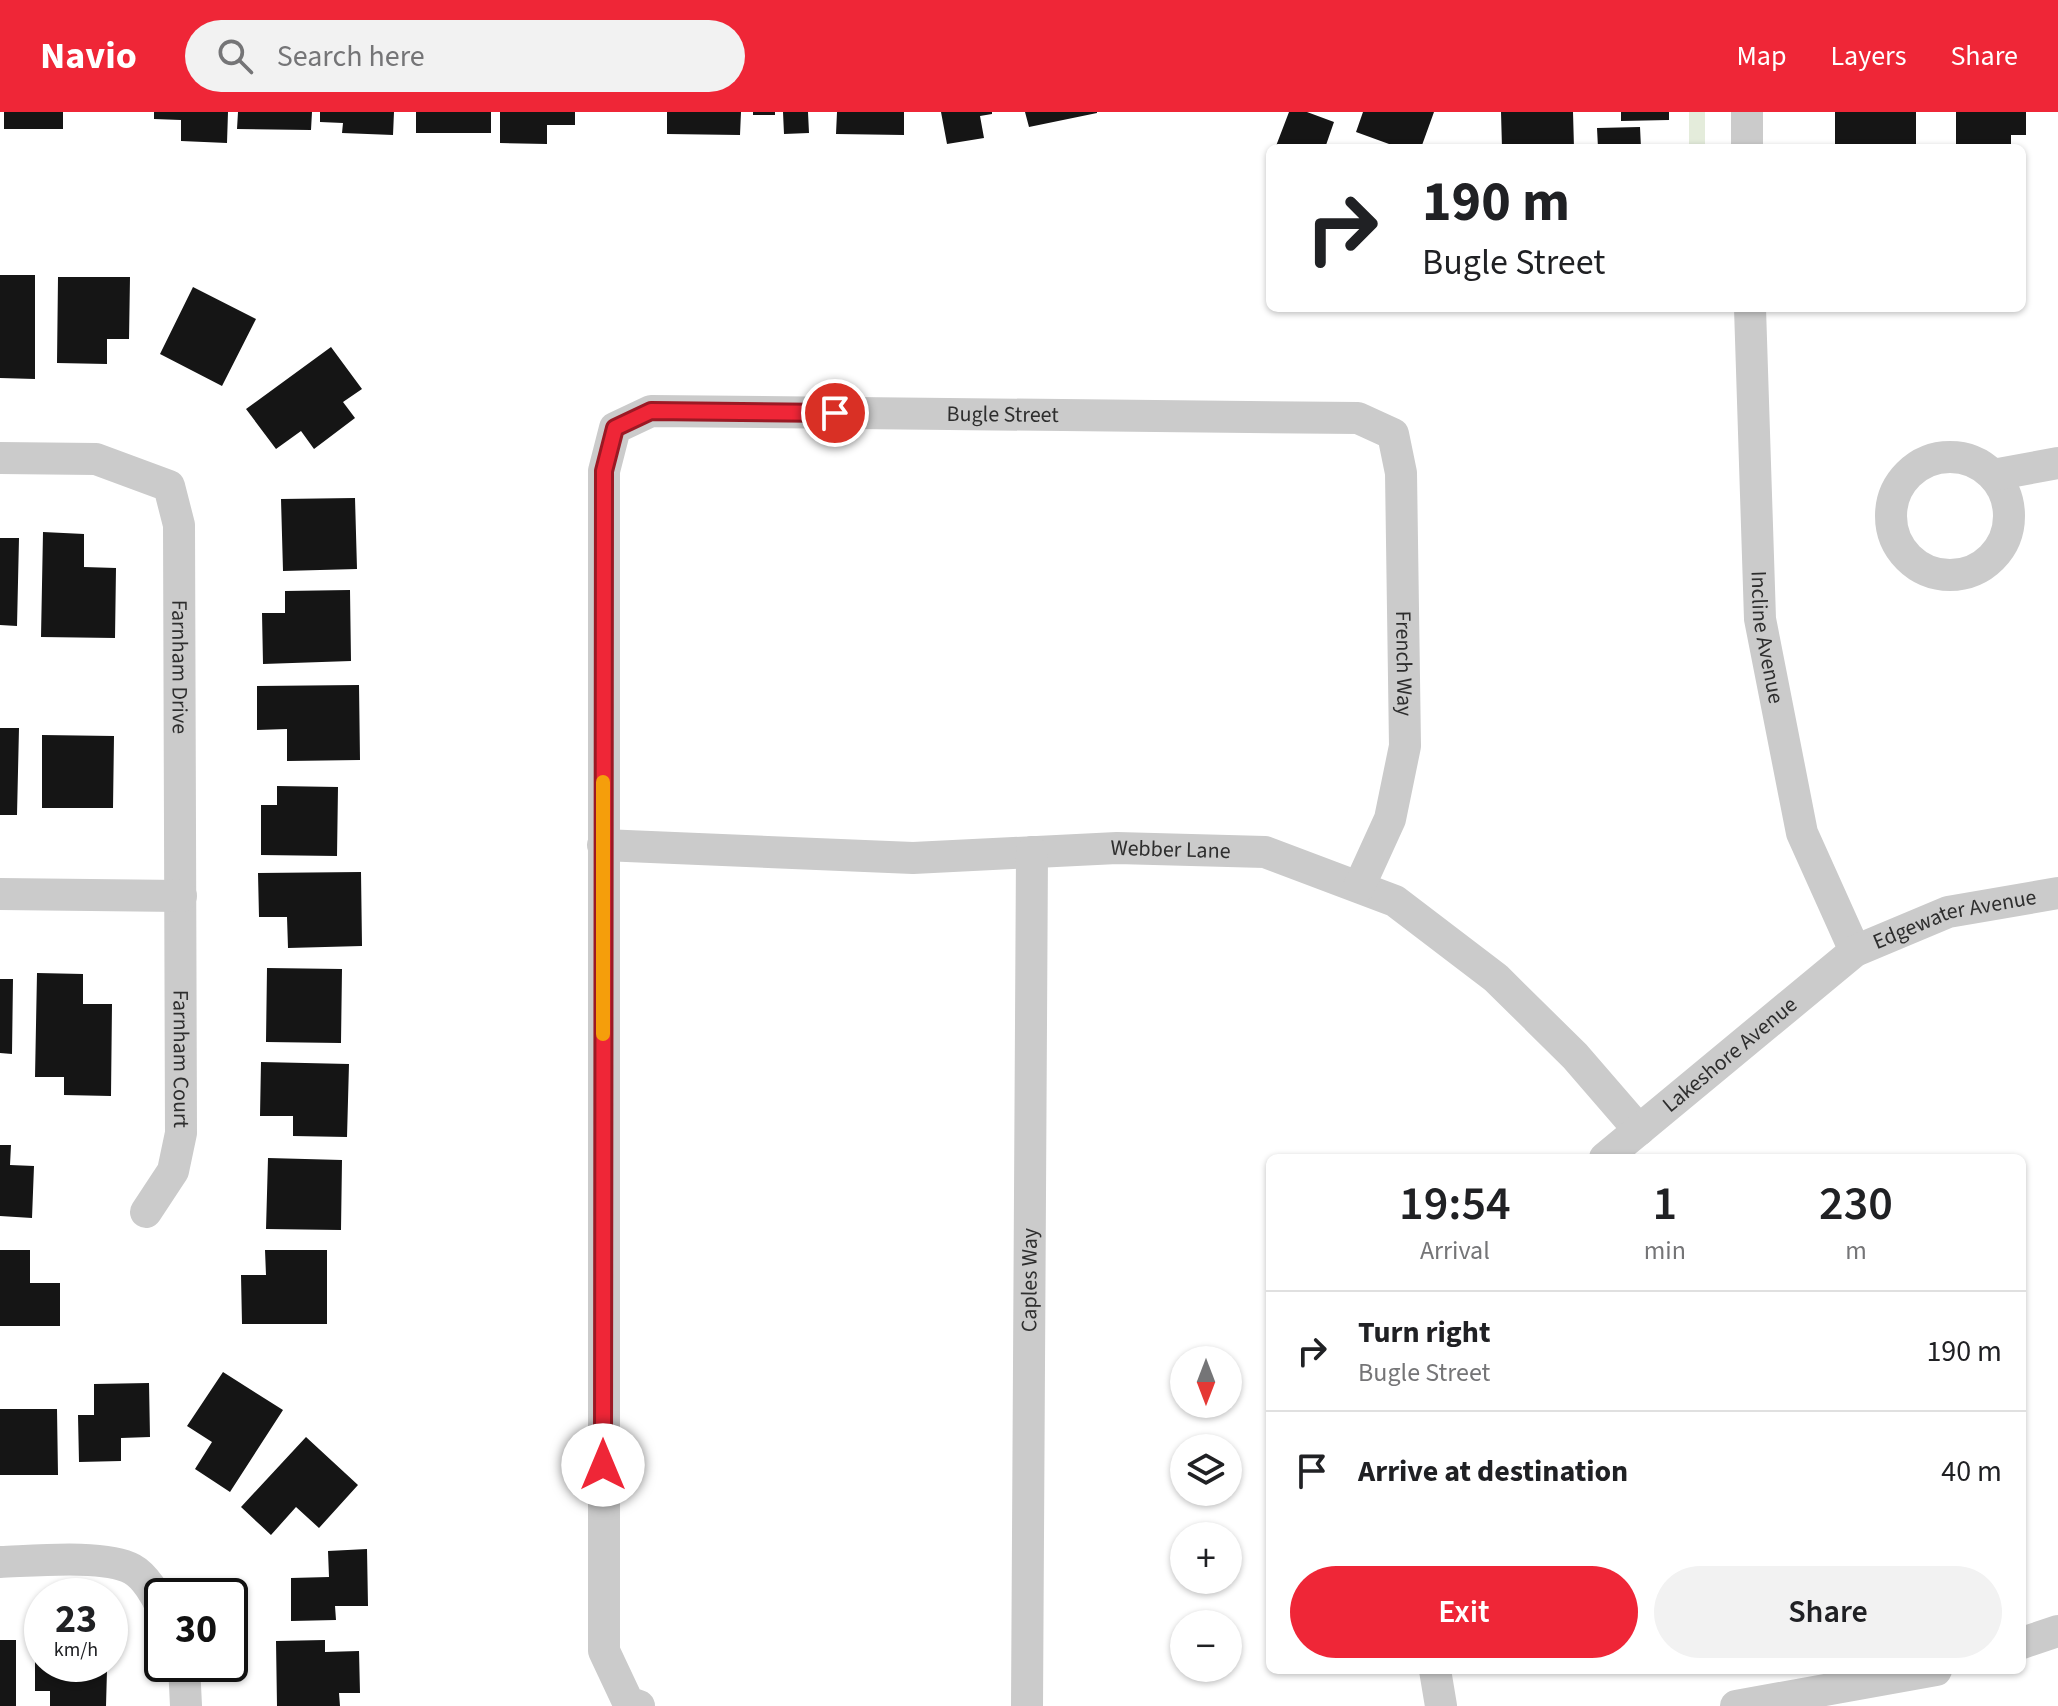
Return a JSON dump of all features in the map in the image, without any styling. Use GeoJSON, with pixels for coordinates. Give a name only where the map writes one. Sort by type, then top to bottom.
{"type":"FeatureCollection","features":[{"type":"Feature","properties":{"kind":"street"},"geometry":{"type":"LineString","coordinates":[[1747,112],[1747,144]]}},
{"type":"Feature","properties":{"kind":"street","name":"Incline Avenue"},"geometry":{"type":"LineString","coordinates":[[1750,312],[1760,619],[1802,833],[1855,951]]}},
{"type":"Feature","properties":{"kind":"street","name":"Bugle Street"},"geometry":{"type":"LineString","coordinates":[[603,845],[604,471],[615,428],[651,411],[666,411],[1358,418],[1393,434]]}},
{"type":"Feature","properties":{"kind":"street","name":"French Way"},"geometry":{"type":"LineString","coordinates":[[1359,887],[1390,819],[1405,746],[1401,473],[1393,434]]}},
{"type":"Feature","properties":{"kind":"street","name":"Farnham Drive"},"geometry":{"type":"LineString","coordinates":[[0,458],[96,459],[126,467],[169,486],[179,525],[181,896]]}},
{"type":"Feature","properties":{"kind":"street"},"geometry":{"type":"LineString","coordinates":[[1993,475],[2058,463]]}},
{"type":"Feature","properties":{"kind":"street"},"geometry":{"type":"LineString","coordinates":[[603,845],[604,1651],[633,1704]]}},
{"type":"Feature","properties":{"kind":"street","name":"Webber Lane"},"geometry":{"type":"LineString","coordinates":[[603,845],[913,858],[1117,848],[1265,852],[1395,901],[1496,978],[1575,1056],[1639,1130]]}},
{"type":"Feature","properties":{"kind":"street","name":"Caples Way"},"geometry":{"type":"LineString","coordinates":[[1027,1706],[1032,852]]}},
{"type":"Feature","properties":{"kind":"street","name":"Edgewater Avenue"},"geometry":{"type":"LineString","coordinates":[[1855,951],[1948,912],[2058,893]]}},
{"type":"Feature","properties":{"kind":"street"},"geometry":{"type":"LineString","coordinates":[[0,894],[181,896]]}},
{"type":"Feature","properties":{"kind":"street","name":"Farnham Court"},"geometry":{"type":"LineString","coordinates":[[146,1212],[173,1171],[181,1133],[181,896]]}},
{"type":"Feature","properties":{"kind":"street","name":"Lakeshore Avenue"},"geometry":{"type":"LineString","coordinates":[[1610,1154],[1855,951]]}},
{"type":"Feature","properties":{"kind":"street"},"geometry":{"type":"LineString","coordinates":[[0,1562],[92,1560],[133,1569],[144,1581]]}},
{"type":"Feature","properties":{"kind":"street"},"geometry":{"type":"LineString","coordinates":[[2026,1642],[2058,1631]]}},
{"type":"Feature","properties":{"kind":"street"},"geometry":{"type":"LineString","coordinates":[[1436,1674],[1441,1706]]}},
{"type":"Feature","properties":{"kind":"street"},"geometry":{"type":"LineString","coordinates":[[1736,1706],[1914,1674]]}},
{"type":"Feature","properties":{"kind":"street"},"geometry":{"type":"LineString","coordinates":[[185,1682],[186,1706]]}},
{"type":"Feature","properties":{"kind":"green space"},"geometry":{"type":"Polygon","coordinates":[[[1689,112],[1705,112],[1705,144],[1689,144],[1689,112]]]}},
{"type":"Feature","properties":{"kind":"building"},"geometry":{"type":"Polygon","coordinates":[[[4,112],[63,112],[63,129],[4,129],[4,112]]]}},
{"type":"Feature","properties":{"kind":"building"},"geometry":{"type":"Polygon","coordinates":[[[154,112],[228,112],[227,143],[181,141],[181,120],[154,119],[154,112]]]}},
{"type":"Feature","properties":{"kind":"building"},"geometry":{"type":"Polygon","coordinates":[[[238,112],[312,112],[311,130],[237,129],[238,112]]]}},
{"type":"Feature","properties":{"kind":"building"},"geometry":{"type":"Polygon","coordinates":[[[320,112],[394,112],[393,135],[342,133],[343,123],[320,122],[320,112]]]}},
{"type":"Feature","properties":{"kind":"building"},"geometry":{"type":"Polygon","coordinates":[[[416,112],[491,112],[491,133],[416,133],[416,112]]]}},
{"type":"Feature","properties":{"kind":"building"},"geometry":{"type":"Polygon","coordinates":[[[500,112],[575,112],[575,125],[547,125],[547,144],[500,143],[500,112]]]}},
{"type":"Feature","properties":{"kind":"building"},"geometry":{"type":"Polygon","coordinates":[[[667,112],[741,112],[740,135],[667,134],[667,112]]]}},
{"type":"Feature","properties":{"kind":"building"},"geometry":{"type":"Polygon","coordinates":[[[753,112],[775,112],[775,115],[753,115],[753,112]]]}},
{"type":"Feature","properties":{"kind":"building"},"geometry":{"type":"Polygon","coordinates":[[[783,112],[808,112],[809,133],[784,134],[783,112]]]}},
{"type":"Feature","properties":{"kind":"building"},"geometry":{"type":"Polygon","coordinates":[[[837,112],[904,112],[904,135],[836,134],[837,112]]]}},
{"type":"Feature","properties":{"kind":"building"},"geometry":{"type":"Polygon","coordinates":[[[941,112],[992,114],[980,116],[984,138],[947,144],[941,112]]]}},
{"type":"Feature","properties":{"kind":"building"},"geometry":{"type":"Polygon","coordinates":[[[1025,112],[1097,112],[1097,113],[1029,127],[1025,112]]]}},
{"type":"Feature","properties":{"kind":"building"},"geometry":{"type":"Polygon","coordinates":[[[1289,112],[1307,112],[1334,122],[1326,144],[1277,144],[1289,112]]]}},
{"type":"Feature","properties":{"kind":"building"},"geometry":{"type":"Polygon","coordinates":[[[1363,112],[1434,112],[1422,144],[1389,144],[1356,132],[1363,112]]]}},
{"type":"Feature","properties":{"kind":"building"},"geometry":{"type":"Polygon","coordinates":[[[1501,112],[1573,112],[1574,144],[1502,144],[1501,112]]]}},
{"type":"Feature","properties":{"kind":"building"},"geometry":{"type":"Polygon","coordinates":[[[1621,112],[1669,112],[1669,120],[1621,121],[1621,112]]]}},
{"type":"Feature","properties":{"kind":"building"},"geometry":{"type":"Polygon","coordinates":[[[1835,112],[1916,112],[1916,144],[1835,144],[1835,112]]]}},
{"type":"Feature","properties":{"kind":"building"},"geometry":{"type":"Polygon","coordinates":[[[1956,112],[2026,112],[2026,135],[2011,135],[2011,144],[1956,144],[1956,112]]]}},
{"type":"Feature","properties":{"kind":"building"},"geometry":{"type":"Polygon","coordinates":[[[1640,127],[1641,144],[1598,144],[1597,128],[1640,127]]]}},
{"type":"Feature","properties":{"kind":"building"},"geometry":{"type":"Polygon","coordinates":[[[0,275],[35,275],[35,379],[0,378],[0,275]]]}},
{"type":"Feature","properties":{"kind":"building"},"geometry":{"type":"Polygon","coordinates":[[[58,277],[130,277],[129,339],[107,339],[107,364],[57,363],[58,277]]]}},
{"type":"Feature","properties":{"kind":"building"},"geometry":{"type":"Polygon","coordinates":[[[193,287],[256,319],[222,386],[160,354],[193,287]]]}},
{"type":"Feature","properties":{"kind":"building"},"geometry":{"type":"Polygon","coordinates":[[[331,347],[362,389],[343,402],[355,418],[314,449],[301,431],[276,449],[246,409],[331,347]]]}},
{"type":"Feature","properties":{"kind":"building"},"geometry":{"type":"Polygon","coordinates":[[[355,498],[357,569],[283,571],[281,499],[355,498]]]}},
{"type":"Feature","properties":{"kind":"building"},"geometry":{"type":"Polygon","coordinates":[[[43,532],[84,534],[84,567],[116,568],[115,638],[41,637],[43,532]]]}},
{"type":"Feature","properties":{"kind":"building"},"geometry":{"type":"Polygon","coordinates":[[[0,538],[19,538],[17,626],[0,625],[0,538]]]}},
{"type":"Feature","properties":{"kind":"building"},"geometry":{"type":"Polygon","coordinates":[[[350,590],[351,661],[263,664],[262,613],[285,613],[285,591],[350,590]]]}},
{"type":"Feature","properties":{"kind":"building"},"geometry":{"type":"Polygon","coordinates":[[[359,685],[360,760],[287,761],[287,729],[257,730],[257,686],[359,685]]]}},
{"type":"Feature","properties":{"kind":"building"},"geometry":{"type":"Polygon","coordinates":[[[0,728],[19,728],[17,815],[0,815],[0,728]]]}},
{"type":"Feature","properties":{"kind":"building"},"geometry":{"type":"Polygon","coordinates":[[[42,735],[114,736],[113,808],[42,808],[42,735]]]}},
{"type":"Feature","properties":{"kind":"building"},"geometry":{"type":"Polygon","coordinates":[[[277,786],[338,787],[337,856],[261,855],[261,805],[277,805],[277,786]]]}},
{"type":"Feature","properties":{"kind":"building"},"geometry":{"type":"Polygon","coordinates":[[[361,872],[362,946],[288,948],[287,917],[259,917],[258,873],[361,872]]]}},
{"type":"Feature","properties":{"kind":"building"},"geometry":{"type":"Polygon","coordinates":[[[267,968],[342,969],[341,1043],[266,1042],[267,968]]]}},
{"type":"Feature","properties":{"kind":"building"},"geometry":{"type":"Polygon","coordinates":[[[37,973],[83,974],[83,1004],[112,1004],[111,1096],[64,1095],[64,1077],[35,1077],[37,973]]]}},
{"type":"Feature","properties":{"kind":"building"},"geometry":{"type":"Polygon","coordinates":[[[0,979],[13,979],[12,1054],[0,1053],[0,979]]]}},
{"type":"Feature","properties":{"kind":"building"},"geometry":{"type":"Polygon","coordinates":[[[261,1062],[349,1064],[347,1137],[293,1136],[293,1116],[260,1116],[261,1062]]]}},
{"type":"Feature","properties":{"kind":"building"},"geometry":{"type":"Polygon","coordinates":[[[0,1145],[11,1145],[10,1165],[34,1166],[32,1218],[0,1216],[0,1145]]]}},
{"type":"Feature","properties":{"kind":"building"},"geometry":{"type":"Polygon","coordinates":[[[268,1158],[342,1160],[341,1230],[266,1229],[268,1158]]]}},
{"type":"Feature","properties":{"kind":"building"},"geometry":{"type":"Polygon","coordinates":[[[0,1250],[30,1250],[30,1283],[60,1283],[60,1326],[0,1326],[0,1250]]]}},
{"type":"Feature","properties":{"kind":"building"},"geometry":{"type":"Polygon","coordinates":[[[265,1250],[327,1250],[327,1324],[242,1324],[241,1275],[266,1275],[265,1250]]]}},
{"type":"Feature","properties":{"kind":"building"},"geometry":{"type":"Polygon","coordinates":[[[223,1372],[283,1410],[230,1492],[195,1469],[212,1442],[187,1426],[223,1372]]]}},
{"type":"Feature","properties":{"kind":"building"},"geometry":{"type":"Polygon","coordinates":[[[149,1383],[150,1437],[121,1438],[121,1461],[79,1462],[78,1415],[94,1415],[94,1384],[149,1383]]]}},
{"type":"Feature","properties":{"kind":"building"},"geometry":{"type":"Polygon","coordinates":[[[0,1409],[57,1409],[58,1475],[0,1475],[0,1409]]]}},
{"type":"Feature","properties":{"kind":"building"},"geometry":{"type":"Polygon","coordinates":[[[306,1437],[358,1485],[319,1528],[296,1507],[271,1535],[241,1507],[306,1437]]]}},
{"type":"Feature","properties":{"kind":"building"},"geometry":{"type":"Polygon","coordinates":[[[367,1549],[368,1606],[335,1606],[336,1620],[291,1621],[291,1578],[329,1577],[328,1551],[367,1549]]]}},
{"type":"Feature","properties":{"kind":"building"},"geometry":{"type":"Polygon","coordinates":[[[0,1640],[16,1640],[16,1706],[0,1706],[0,1640]]]}},
{"type":"Feature","properties":{"kind":"building"},"geometry":{"type":"Polygon","coordinates":[[[325,1640],[325,1652],[359,1651],[360,1693],[339,1693],[340,1706],[277,1706],[276,1641],[325,1640]]]}},
{"type":"Feature","properties":{"kind":"building"},"geometry":{"type":"Polygon","coordinates":[[[35,1682],[107,1682],[106,1706],[50,1706],[50,1691],[35,1691],[35,1682]]]}},
{"type":"Feature","properties":{"kind":"slow traffic"},"geometry":{"type":"LineString","coordinates":[[603,782],[603,1034]]}},
{"type":"Feature","properties":{"kind":"route"},"geometry":{"type":"LineString","coordinates":[[603,1465],[604,471],[615,428],[651,411],[835,413]]}}]}
